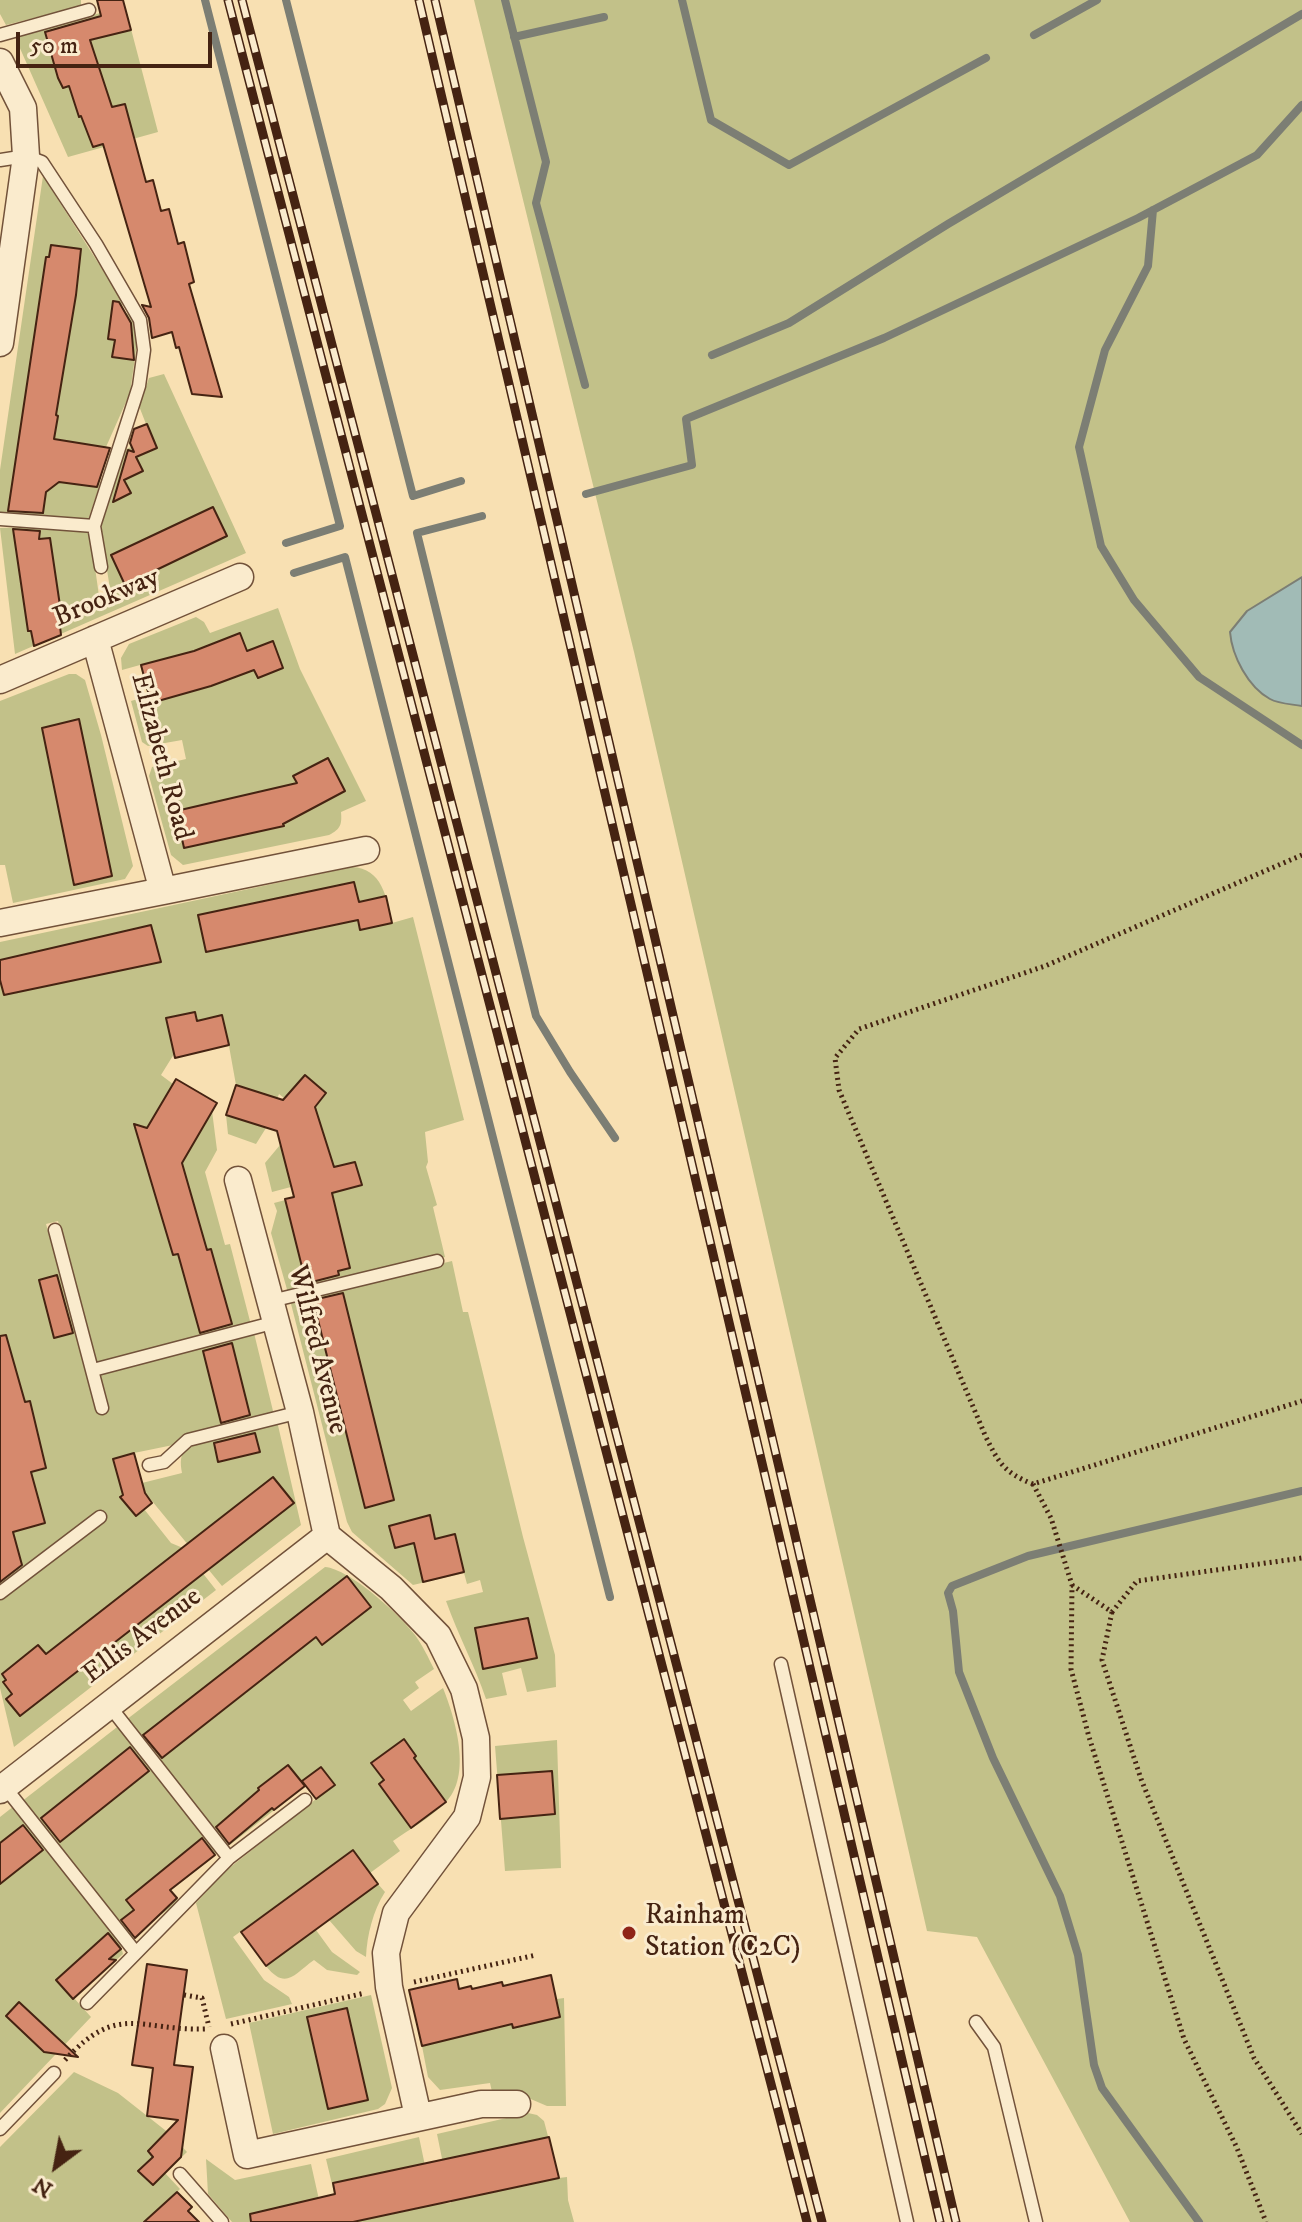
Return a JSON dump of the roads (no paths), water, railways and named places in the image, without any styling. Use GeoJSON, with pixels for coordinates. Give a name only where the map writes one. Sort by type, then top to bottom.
{"type":"FeatureCollection","features":[{"type":"Feature","properties":{"kind":"street"},"geometry":{"type":"LineString","coordinates":[[0,62],[23,108],[13,158],[0,343]]}},
{"type":"Feature","properties":{"kind":"street","name":"Brookway"},"geometry":{"type":"LineString","coordinates":[[1,674],[95,639],[240,577]]}},
{"type":"Feature","properties":{"kind":"street","name":"Elizabeth Road"},"geometry":{"type":"LineString","coordinates":[[95,639],[163,891]]}},
{"type":"Feature","properties":{"kind":"street"},"geometry":{"type":"LineString","coordinates":[[0,923],[366,850]]}},
{"type":"Feature","properties":{"kind":"street","name":"Wilfred Avenue"},"geometry":{"type":"LineString","coordinates":[[238,1180],[300,1412],[327,1536]]}},
{"type":"Feature","properties":{"kind":"street"},"geometry":{"type":"LineString","coordinates":[[327,1536],[391,1588],[438,1636],[464,1689],[476,1738],[477,1777],[467,1817],[396,1913],[386,1953],[389,1987],[418,2116]]}},
{"type":"Feature","properties":{"kind":"street","name":"Ellis Avenue"},"geometry":{"type":"LineString","coordinates":[[1,1782],[327,1536]]}},
{"type":"Feature","properties":{"kind":"street"},"geometry":{"type":"LineString","coordinates":[[216,2038],[247,2155],[481,2104],[517,2104]]}},
{"type":"Feature","properties":{"kind":"lane"},"geometry":{"type":"LineString","coordinates":[[0,35],[89,10]]}},
{"type":"Feature","properties":{"kind":"lane"},"geometry":{"type":"LineString","coordinates":[[13,158],[42,162],[52,175],[140,320],[144,338],[139,386],[94,526],[101,567]]}},
{"type":"Feature","properties":{"kind":"lane"},"geometry":{"type":"LineString","coordinates":[[0,519],[94,526]]}},
{"type":"Feature","properties":{"kind":"lane"},"geometry":{"type":"LineString","coordinates":[[55,1230],[102,1408]]}},
{"type":"Feature","properties":{"kind":"lane"},"geometry":{"type":"LineString","coordinates":[[93,1370],[437,1261]]}},
{"type":"Feature","properties":{"kind":"lane"},"geometry":{"type":"LineString","coordinates":[[149,1465],[164,1462],[188,1440],[300,1412]]}},
{"type":"Feature","properties":{"kind":"lane"},"geometry":{"type":"LineString","coordinates":[[0,1593],[100,1517]]}},
{"type":"Feature","properties":{"kind":"lane"},"geometry":{"type":"LineString","coordinates":[[781,1664],[907,2222]]}},
{"type":"Feature","properties":{"kind":"lane"},"geometry":{"type":"LineString","coordinates":[[108,1704],[229,1858]]}},
{"type":"Feature","properties":{"kind":"lane"},"geometry":{"type":"LineString","coordinates":[[1,1782],[136,1953]]}},
{"type":"Feature","properties":{"kind":"lane"},"geometry":{"type":"LineString","coordinates":[[87,2003],[229,1858],[305,1800]]}},
{"type":"Feature","properties":{"kind":"lane"},"geometry":{"type":"LineString","coordinates":[[976,2022],[994,2047],[1036,2222]]}},
{"type":"Feature","properties":{"kind":"lane"},"geometry":{"type":"LineString","coordinates":[[0,2129],[54,2073]]}},
{"type":"Feature","properties":{"kind":"lane"},"geometry":{"type":"LineString","coordinates":[[180,2174],[222,2222]]}},
{"type":"Feature","properties":{"kind":"water"},"geometry":{"type":"Polygon","coordinates":[[[1302,577],[1302,706],[1274,701],[1255,687],[1238,661],[1230,632],[1247,611],[1302,577]]]}},
{"type":"Feature","properties":{"kind":"waterway"},"geometry":{"type":"LineString","coordinates":[[205,0],[340,526],[286,543]]}},
{"type":"Feature","properties":{"kind":"waterway"},"geometry":{"type":"LineString","coordinates":[[286,0],[413,496],[461,481]]}},
{"type":"Feature","properties":{"kind":"waterway"},"geometry":{"type":"LineString","coordinates":[[505,0],[546,162],[536,203],[585,385]]}},
{"type":"Feature","properties":{"kind":"waterway"},"geometry":{"type":"LineString","coordinates":[[682,0],[711,120],[789,165],[986,58]]}},
{"type":"Feature","properties":{"kind":"waterway"},"geometry":{"type":"LineString","coordinates":[[1034,35],[1097,0]]}},
{"type":"Feature","properties":{"kind":"waterway"},"geometry":{"type":"LineString","coordinates":[[712,355],[789,323],[948,224],[1302,14]]}},
{"type":"Feature","properties":{"kind":"waterway"},"geometry":{"type":"LineString","coordinates":[[514,37],[604,17]]}},
{"type":"Feature","properties":{"kind":"waterway"},"geometry":{"type":"LineString","coordinates":[[586,494],[692,465],[686,419],[884,338],[1138,218],[1257,155],[1302,105]]}},
{"type":"Feature","properties":{"kind":"waterway"},"geometry":{"type":"LineString","coordinates":[[1153,210],[1148,266],[1105,350],[1079,447],[1101,546],[1134,600],[1199,677],[1302,745]]}},
{"type":"Feature","properties":{"kind":"waterway"},"geometry":{"type":"LineString","coordinates":[[482,516],[417,533],[536,1016],[615,1138]]}},
{"type":"Feature","properties":{"kind":"waterway"},"geometry":{"type":"LineString","coordinates":[[294,573],[345,557],[610,1597]]}},
{"type":"Feature","properties":{"kind":"waterway"},"geometry":{"type":"LineString","coordinates":[[1199,2222],[1102,2088],[1094,2065],[1078,1955],[1060,1896],[993,1758],[959,1672],[953,1611],[948,1593],[952,1586],[1028,1556],[1302,1491]]}},
{"type":"Feature","properties":{"kind":"railway"},"geometry":{"type":"LineString","coordinates":[[228,0],[807,2222]]}},
{"type":"Feature","properties":{"kind":"railway"},"geometry":{"type":"LineString","coordinates":[[242,0],[822,2222]]}},
{"type":"Feature","properties":{"kind":"railway"},"geometry":{"type":"LineString","coordinates":[[419,0],[940,2222]]}},
{"type":"Feature","properties":{"kind":"railway"},"geometry":{"type":"LineString","coordinates":[[435,0],[956,2222]]}},
{"type":"Feature","properties":{"kind":"place","name":"Rainham Station (C2C)"},"geometry":{"type":"Point","coordinates":[629,1933]}}]}
